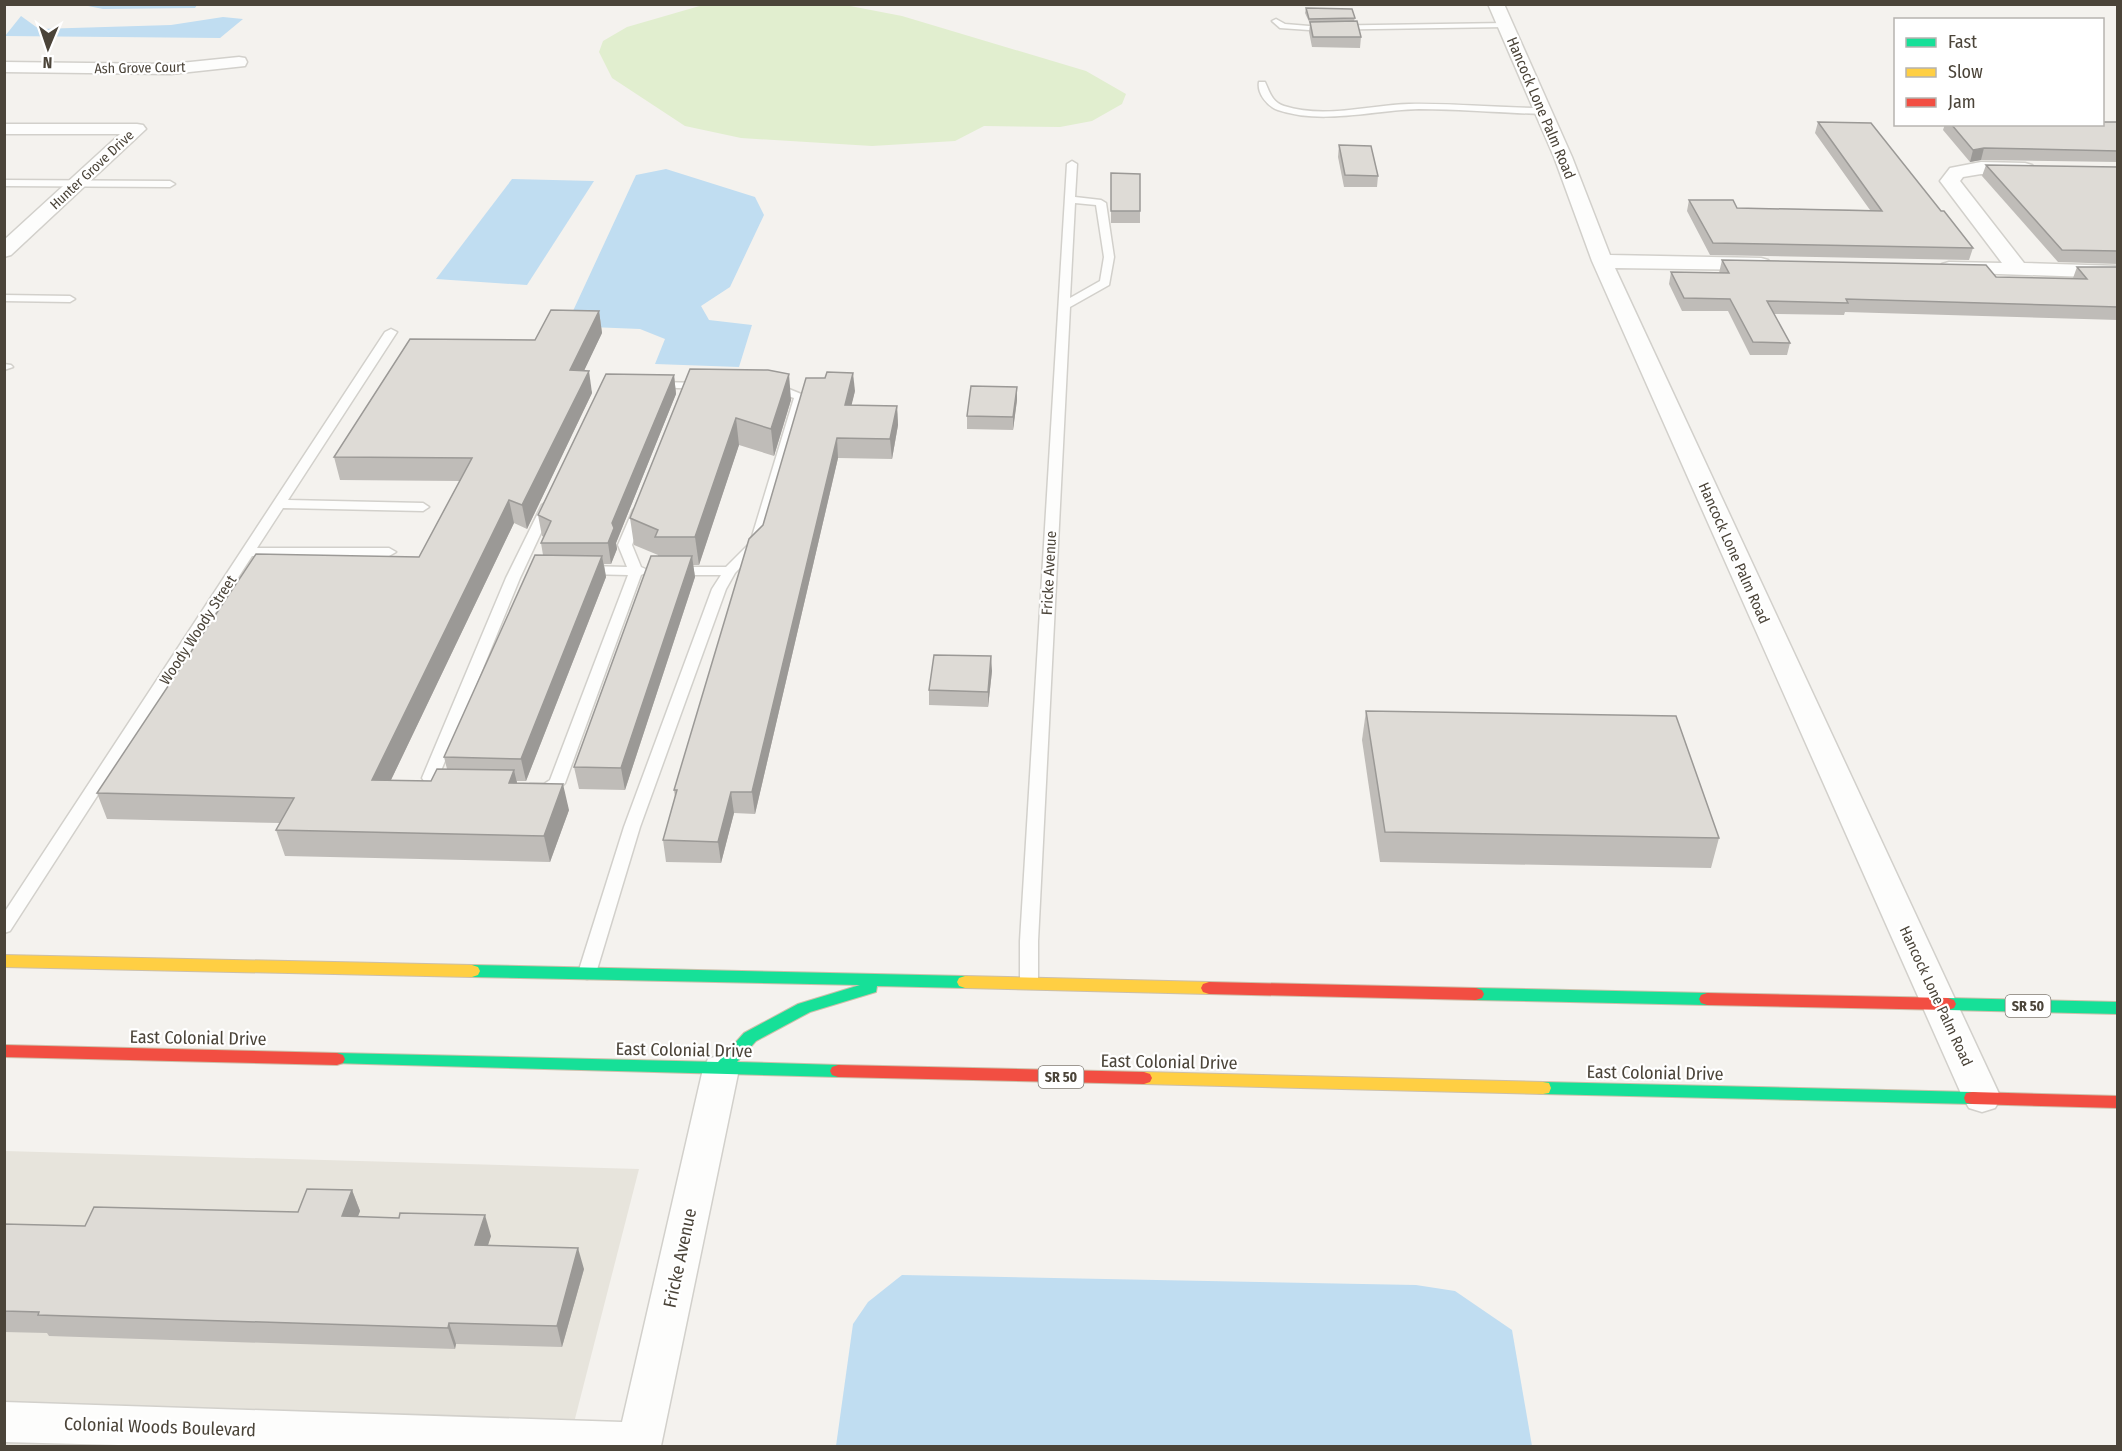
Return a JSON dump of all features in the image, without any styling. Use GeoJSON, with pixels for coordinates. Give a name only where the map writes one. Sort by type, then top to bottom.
{"type":"FeatureCollection","features":[{"type":"Feature","properties":{"kind":"highway","name":"SR 50"},"geometry":{"type":"LineString","coordinates":[[4,961],[2118,1008]]}},
{"type":"Feature","properties":{"kind":"highway"},"geometry":{"type":"LineString","coordinates":[[721,1069],[750,1037],[804,1008],[897,980]]}},
{"type":"Feature","properties":{"kind":"highway","name":"East Colonial Drive"},"geometry":{"type":"LineString","coordinates":[[4,1051],[2118,1101]]}},
{"type":"Feature","properties":{"kind":"street","name":"Hancock Lone Palm Road"},"geometry":{"type":"LineString","coordinates":[[1496,4],[1563,157],[1602,261],[1982,1098]]}},
{"type":"Feature","properties":{"kind":"street","name":"Ash Grove Court"},"geometry":{"type":"LineString","coordinates":[[4,67],[171,69],[239,62]]}},
{"type":"Feature","properties":{"kind":"street","name":"Hunter Grove Drive"},"geometry":{"type":"LineString","coordinates":[[4,129],[137,129],[4,251]]}},
{"type":"Feature","properties":{"kind":"street"},"geometry":{"type":"LineString","coordinates":[[2018,270],[1950,181],[1957,172],[1981,168],[2049,169]]}},
{"type":"Feature","properties":{"kind":"street"},"geometry":{"type":"LineString","coordinates":[[1602,261],[1780,265]]}},
{"type":"Feature","properties":{"kind":"street"},"geometry":{"type":"LineString","coordinates":[[1935,268],[2118,272]]}},
{"type":"Feature","properties":{"kind":"street","name":"Fricke Avenue"},"geometry":{"type":"LineString","coordinates":[[640,1444],[721,1069]]}},
{"type":"Feature","properties":{"kind":"street","name":"Colonial Woods Boulevard"},"geometry":{"type":"LineString","coordinates":[[4,1422],[640,1444]]}},
{"type":"Feature","properties":{"kind":"lane"},"geometry":{"type":"LineString","coordinates":[[1276,21],[1283,26],[1310,28],[1506,25]]}},
{"type":"Feature","properties":{"kind":"lane"},"geometry":{"type":"LineString","coordinates":[[1262,84],[1265,95],[1272,103],[1284,109],[1308,112],[1406,107],[1543,111]]}},
{"type":"Feature","properties":{"kind":"lane","name":"Fricke Avenue"},"geometry":{"type":"LineString","coordinates":[[1029,982],[1029,929],[1072,164]]}},
{"type":"Feature","properties":{"kind":"lane"},"geometry":{"type":"LineString","coordinates":[[4,183],[170,184]]}},
{"type":"Feature","properties":{"kind":"lane"},"geometry":{"type":"LineString","coordinates":[[1064,306],[1105,283],[1109,257],[1101,203],[1070,199]]}},
{"type":"Feature","properties":{"kind":"lane"},"geometry":{"type":"LineString","coordinates":[[4,298],[70,300]]}},
{"type":"Feature","properties":{"kind":"lane","name":"Woody Woody Street"},"geometry":{"type":"LineString","coordinates":[[4,927],[391,332]]}},
{"type":"Feature","properties":{"kind":"lane"},"geometry":{"type":"LineString","coordinates":[[644,384],[686,391],[723,387]]}},
{"type":"Feature","properties":{"kind":"lane"},"geometry":{"type":"LineString","coordinates":[[587,973],[643,792],[719,589],[730,570],[756,544],[800,396],[780,389],[757,388]]}},
{"type":"Feature","properties":{"kind":"lane"},"geometry":{"type":"LineString","coordinates":[[459,788],[437,787],[430,778],[523,570],[553,495]]}},
{"type":"Feature","properties":{"kind":"lane"},"geometry":{"type":"LineString","coordinates":[[525,788],[546,789],[557,783],[636,571],[625,545],[642,502]]}},
{"type":"Feature","properties":{"kind":"lane"},"geometry":{"type":"LineString","coordinates":[[279,504],[423,507]]}},
{"type":"Feature","properties":{"kind":"lane"},"geometry":{"type":"LineString","coordinates":[[248,552],[389,552]]}},
{"type":"Feature","properties":{"kind":"lane"},"geometry":{"type":"LineString","coordinates":[[577,570],[730,570]]}},
{"type":"Feature","properties":{"kind":"shaded area"},"geometry":{"type":"Polygon","coordinates":[[[5,1151],[639,1169],[568,1446],[5,1446],[5,1151]]]}},
{"type":"Feature","properties":{"kind":"green space"},"geometry":{"type":"Polygon","coordinates":[[[703,5],[845,5],[902,16],[1086,71],[1126,94],[1122,104],[1092,121],[1060,127],[984,126],[955,141],[872,146],[741,138],[685,126],[612,78],[599,52],[603,41],[627,27],[703,5]]]}},
{"type":"Feature","properties":{"kind":"water"},"geometry":{"type":"Polygon","coordinates":[[[83,5],[197,5],[195,8],[103,9],[83,5]]]}},
{"type":"Feature","properties":{"kind":"water"},"geometry":{"type":"Polygon","coordinates":[[[21,16],[39,29],[171,25],[223,17],[243,19],[220,38],[5,36],[21,16]]]}},
{"type":"Feature","properties":{"kind":"water"},"geometry":{"type":"Polygon","coordinates":[[[666,169],[755,197],[764,215],[730,287],[701,306],[709,320],[752,325],[739,367],[655,364],[665,339],[640,329],[566,326],[636,175],[666,169]]]}},
{"type":"Feature","properties":{"kind":"water"},"geometry":{"type":"Polygon","coordinates":[[[512,179],[594,181],[527,285],[436,279],[512,179]]]}},
{"type":"Feature","properties":{"kind":"water"},"geometry":{"type":"Polygon","coordinates":[[[902,1275],[1416,1285],[1455,1291],[1512,1330],[1532,1446],[836,1446],[853,1324],[868,1302],[902,1275]]]}},
{"type":"Feature","properties":{"kind":"building"},"geometry":{"type":"Polygon","coordinates":[[[1306,8],[1352,9],[1355,18],[1309,19],[1306,8]]]}},
{"type":"Feature","properties":{"kind":"building"},"geometry":{"type":"Polygon","coordinates":[[[1357,21],[1361,37],[1313,37],[1310,22],[1357,21]]]}},
{"type":"Feature","properties":{"kind":"building"},"geometry":{"type":"Polygon","coordinates":[[[1818,122],[1871,123],[1973,248],[1713,243],[1689,200],[1733,200],[1737,208],[1882,211],[1818,122]]]}},
{"type":"Feature","properties":{"kind":"building"},"geometry":{"type":"Polygon","coordinates":[[[2104,122],[2118,122],[2118,151],[1984,148],[1973,150],[1953,126],[2104,126],[2104,122]]]}},
{"type":"Feature","properties":{"kind":"building"},"geometry":{"type":"Polygon","coordinates":[[[1339,145],[1371,146],[1378,176],[1345,175],[1339,145]]]}},
{"type":"Feature","properties":{"kind":"building"},"geometry":{"type":"Polygon","coordinates":[[[1986,165],[2118,167],[2118,251],[2062,250],[1986,165]]]}},
{"type":"Feature","properties":{"kind":"building"},"geometry":{"type":"Polygon","coordinates":[[[1111,173],[1140,174],[1140,211],[1111,211],[1111,173]]]}},
{"type":"Feature","properties":{"kind":"building"},"geometry":{"type":"Polygon","coordinates":[[[1722,260],[1986,265],[1996,277],[2087,279],[2077,267],[2118,267],[2118,307],[1846,299],[1848,303],[1767,301],[1790,343],[1753,342],[1730,299],[1684,298],[1671,272],[1729,273],[1722,260]]]}},
{"type":"Feature","properties":{"kind":"building"},"geometry":{"type":"Polygon","coordinates":[[[551,310],[599,311],[570,370],[589,371],[522,505],[509,500],[372,780],[431,781],[437,769],[514,770],[509,783],[563,784],[544,836],[276,830],[294,798],[97,793],[256,554],[419,557],[472,458],[334,457],[410,339],[535,340],[551,310]]]}},
{"type":"Feature","properties":{"kind":"building"},"geometry":{"type":"Polygon","coordinates":[[[690,369],[768,370],[789,374],[771,429],[736,418],[695,537],[655,537],[658,530],[630,518],[690,369]]]}},
{"type":"Feature","properties":{"kind":"building"},"geometry":{"type":"Polygon","coordinates":[[[827,372],[853,373],[845,405],[897,406],[890,439],[837,438],[752,792],[731,792],[718,842],[663,840],[677,790],[674,790],[749,539],[763,525],[806,378],[825,378],[827,372]]]}},
{"type":"Feature","properties":{"kind":"building"},"geometry":{"type":"Polygon","coordinates":[[[606,374],[674,375],[612,523],[614,528],[608,543],[541,543],[551,521],[538,515],[606,374]]]}},
{"type":"Feature","properties":{"kind":"building"},"geometry":{"type":"Polygon","coordinates":[[[971,386],[1017,387],[1013,417],[967,416],[971,386]]]}},
{"type":"Feature","properties":{"kind":"building"},"geometry":{"type":"Polygon","coordinates":[[[535,555],[602,556],[521,759],[444,757],[535,555]]]}},
{"type":"Feature","properties":{"kind":"building"},"geometry":{"type":"Polygon","coordinates":[[[651,556],[692,556],[621,768],[574,767],[651,556]]]}},
{"type":"Feature","properties":{"kind":"building"},"geometry":{"type":"Polygon","coordinates":[[[934,655],[991,656],[988,692],[929,690],[934,655]]]}},
{"type":"Feature","properties":{"kind":"building"},"geometry":{"type":"Polygon","coordinates":[[[1366,711],[1676,716],[1719,838],[1385,832],[1366,711]]]}},
{"type":"Feature","properties":{"kind":"building"},"geometry":{"type":"Polygon","coordinates":[[[307,1189],[352,1190],[342,1216],[399,1218],[400,1213],[485,1215],[475,1245],[578,1248],[557,1326],[449,1323],[448,1328],[38,1315],[39,1312],[4,1311],[4,1224],[85,1226],[94,1207],[298,1212],[307,1189]]]}},
{"type":"Feature","properties":{"kind":"traffic: fast"},"geometry":{"type":"LineString","coordinates":[[472,971],[965,982]]}},
{"type":"Feature","properties":{"kind":"traffic: fast"},"geometry":{"type":"LineString","coordinates":[[721,1069],[750,1037],[804,1008],[870,988]]}},
{"type":"Feature","properties":{"kind":"traffic: fast"},"geometry":{"type":"LineString","coordinates":[[1476,994],[1707,999]]}},
{"type":"Feature","properties":{"kind":"traffic: fast"},"geometry":{"type":"LineString","coordinates":[[1948,1004],[2118,1008]]}},
{"type":"Feature","properties":{"kind":"traffic: fast"},"geometry":{"type":"LineString","coordinates":[[337,1059],[838,1071]]}},
{"type":"Feature","properties":{"kind":"traffic: fast"},"geometry":{"type":"LineString","coordinates":[[1543,1088],[1972,1098]]}},
{"type":"Feature","properties":{"kind":"traffic: slow"},"geometry":{"type":"LineString","coordinates":[[4,961],[472,971]]}},
{"type":"Feature","properties":{"kind":"traffic: slow"},"geometry":{"type":"LineString","coordinates":[[965,982],[1209,988]]}},
{"type":"Feature","properties":{"kind":"traffic: slow"},"geometry":{"type":"LineString","coordinates":[[1144,1078],[1543,1088]]}},
{"type":"Feature","properties":{"kind":"traffic: jam"},"geometry":{"type":"LineString","coordinates":[[1209,988],[1476,994]]}},
{"type":"Feature","properties":{"kind":"traffic: jam"},"geometry":{"type":"LineString","coordinates":[[1707,999],[1948,1004]]}},
{"type":"Feature","properties":{"kind":"traffic: jam"},"geometry":{"type":"LineString","coordinates":[[4,1051],[337,1059]]}},
{"type":"Feature","properties":{"kind":"traffic: jam"},"geometry":{"type":"LineString","coordinates":[[838,1071],[1144,1078]]}},
{"type":"Feature","properties":{"kind":"traffic: jam"},"geometry":{"type":"LineString","coordinates":[[1972,1098],[2118,1102]]}}]}
